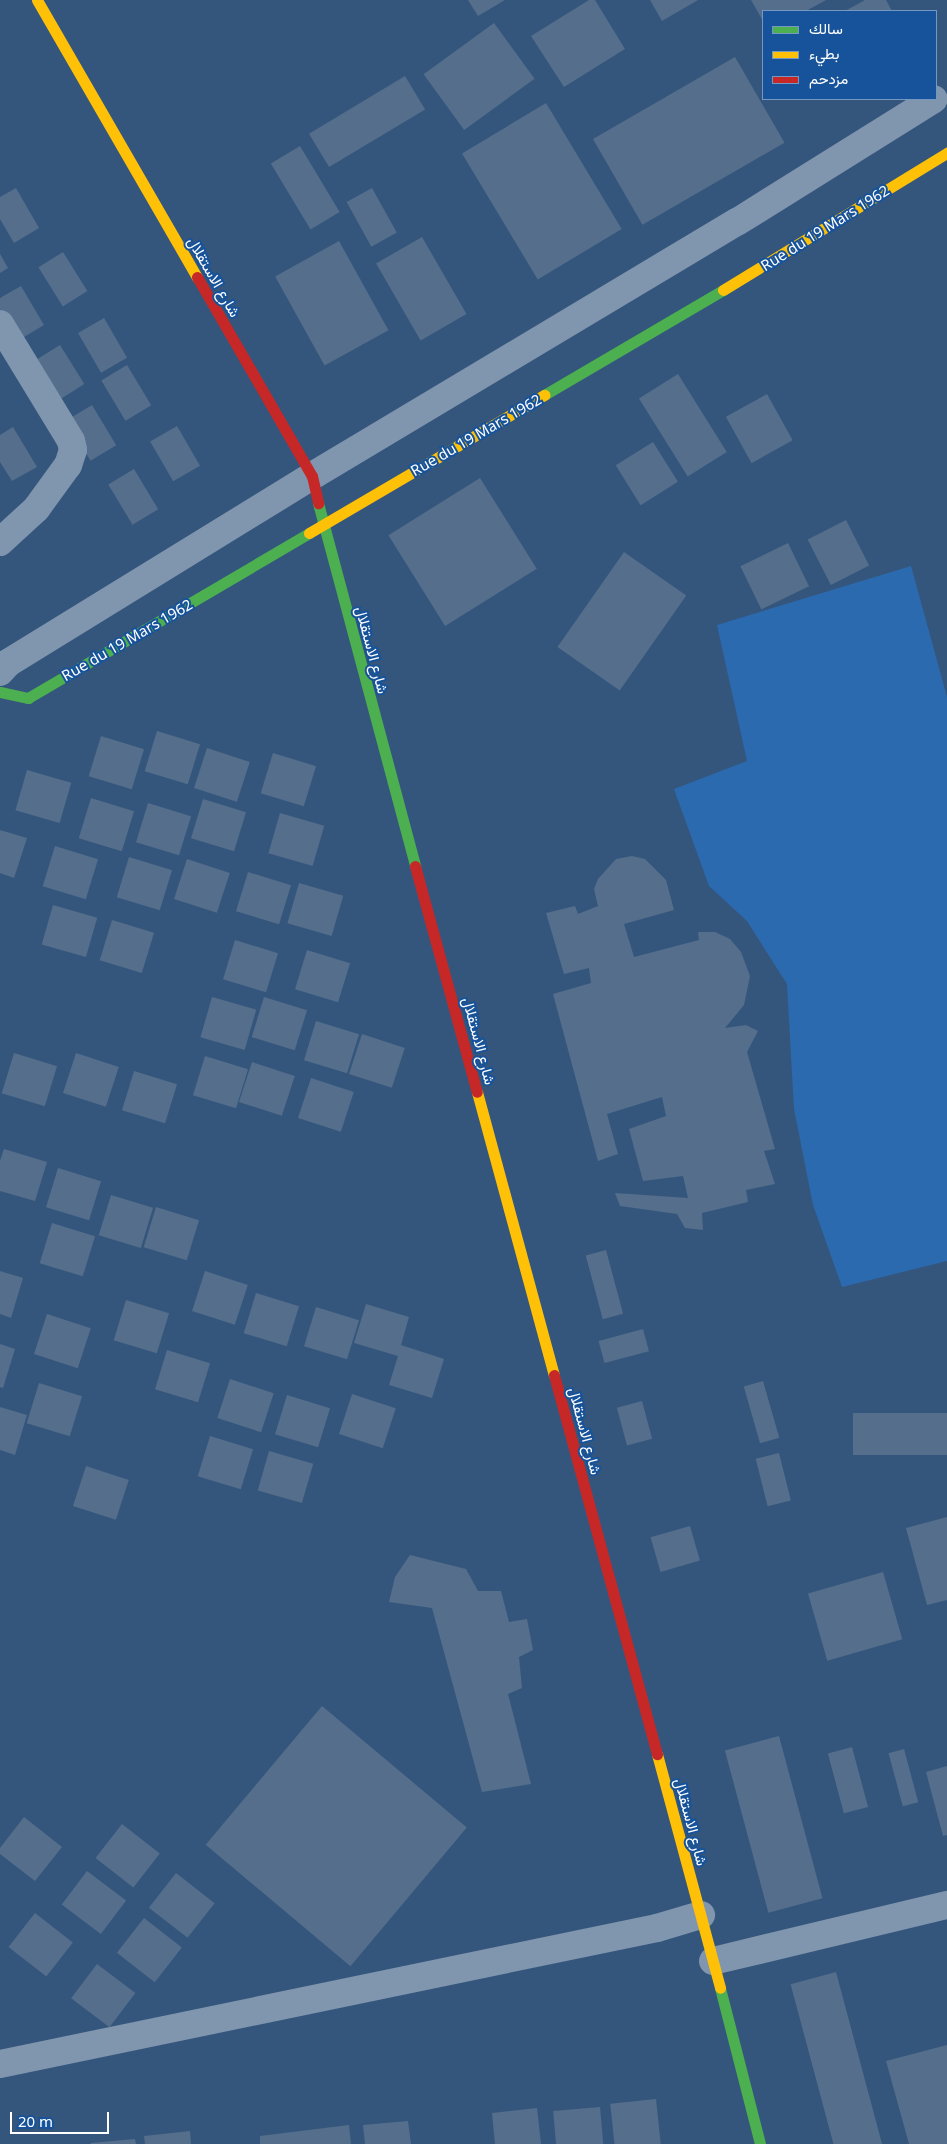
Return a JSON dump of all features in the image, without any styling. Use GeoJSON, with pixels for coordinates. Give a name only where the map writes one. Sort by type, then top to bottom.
{"type":"FeatureCollection","features":[{"type":"Feature","properties":{"kind":"street","name":"شارع الاستقلال"},"geometry":{"type":"LineString","coordinates":[[37,0],[312,476],[323,526],[701,1915],[760,2144]]}},
{"type":"Feature","properties":{"kind":"street"},"geometry":{"type":"LineString","coordinates":[[28,698],[3,660],[737,222],[932,100]]}},
{"type":"Feature","properties":{"kind":"street","name":"Rue du 19 Mars 1962"},"geometry":{"type":"LineString","coordinates":[[28,698],[754,272],[947,153]]}},
{"type":"Feature","properties":{"kind":"street"},"geometry":{"type":"LineString","coordinates":[[0,324],[71,441],[73,450],[68,465],[36,509],[0,542]]}},
{"type":"Feature","properties":{"kind":"street"},"geometry":{"type":"LineString","coordinates":[[0,692],[28,698]]}},
{"type":"Feature","properties":{"kind":"street"},"geometry":{"type":"LineString","coordinates":[[713,1961],[947,1905]]}},
{"type":"Feature","properties":{"kind":"street"},"geometry":{"type":"LineString","coordinates":[[0,2064],[657,1928],[701,1915]]}},
{"type":"Feature","properties":{"kind":"shaded area"},"geometry":{"type":"Polygon","coordinates":[[[911,566],[947,697],[947,1261],[842,1287],[813,1205],[794,1109],[787,984],[747,921],[709,886],[674,789],[747,761],[717,625],[911,566]]]}},
{"type":"Feature","properties":{"kind":"building"},"geometry":{"type":"Polygon","coordinates":[[[468,0],[505,0],[478,16],[468,0]]]}},
{"type":"Feature","properties":{"kind":"building"},"geometry":{"type":"Polygon","coordinates":[[[589,0],[595,0],[625,49],[564,87],[531,36],[589,0]]]}},
{"type":"Feature","properties":{"kind":"building"},"geometry":{"type":"Polygon","coordinates":[[[650,0],[698,0],[662,21],[650,0]]]}},
{"type":"Feature","properties":{"kind":"building"},"geometry":{"type":"Polygon","coordinates":[[[751,0],[826,0],[808,10],[762,10],[762,19],[751,0]]]}},
{"type":"Feature","properties":{"kind":"building"},"geometry":{"type":"Polygon","coordinates":[[[865,0],[886,0],[891,10],[847,10],[865,0]]]}},
{"type":"Feature","properties":{"kind":"building"},"geometry":{"type":"Polygon","coordinates":[[[494,23],[535,79],[464,130],[424,74],[494,23]]]}},
{"type":"Feature","properties":{"kind":"building"},"geometry":{"type":"Polygon","coordinates":[[[735,57],[784,143],[642,225],[593,139],[735,57]]]}},
{"type":"Feature","properties":{"kind":"building"},"geometry":{"type":"Polygon","coordinates":[[[405,76],[425,109],[329,167],[309,134],[405,76]]]}},
{"type":"Feature","properties":{"kind":"building"},"geometry":{"type":"Polygon","coordinates":[[[546,103],[622,229],[538,279],[462,153],[546,103]]]}},
{"type":"Feature","properties":{"kind":"building"},"geometry":{"type":"Polygon","coordinates":[[[300,146],[340,212],[311,230],[271,164],[300,146]]]}},
{"type":"Feature","properties":{"kind":"building"},"geometry":{"type":"Polygon","coordinates":[[[16,188],[39,228],[14,243],[0,219],[0,197],[16,188]]]}},
{"type":"Feature","properties":{"kind":"building"},"geometry":{"type":"Polygon","coordinates":[[[372,188],[397,233],[371,247],[347,202],[372,188]]]}},
{"type":"Feature","properties":{"kind":"building"},"geometry":{"type":"Polygon","coordinates":[[[422,237],[466,314],[421,341],[376,264],[422,237]]]}},
{"type":"Feature","properties":{"kind":"building"},"geometry":{"type":"Polygon","coordinates":[[[339,241],[388,330],[325,366],[275,276],[339,241]]]}},
{"type":"Feature","properties":{"kind":"building"},"geometry":{"type":"Polygon","coordinates":[[[63,252],[87,291],[63,306],[38,267],[63,252]]]}},
{"type":"Feature","properties":{"kind":"building"},"geometry":{"type":"Polygon","coordinates":[[[0,254],[8,268],[0,273],[0,254]]]}},
{"type":"Feature","properties":{"kind":"building"},"geometry":{"type":"Polygon","coordinates":[[[21,286],[44,325],[19,340],[0,309],[0,298],[21,286]]]}},
{"type":"Feature","properties":{"kind":"building"},"geometry":{"type":"Polygon","coordinates":[[[104,318],[127,358],[101,373],[78,333],[104,318]]]}},
{"type":"Feature","properties":{"kind":"building"},"geometry":{"type":"Polygon","coordinates":[[[60,345],[84,384],[60,399],[35,360],[60,345]]]}},
{"type":"Feature","properties":{"kind":"building"},"geometry":{"type":"Polygon","coordinates":[[[127,365],[151,405],[125,421],[101,380],[127,365]]]}},
{"type":"Feature","properties":{"kind":"building"},"geometry":{"type":"Polygon","coordinates":[[[678,374],[727,452],[688,476],[639,398],[678,374]]]}},
{"type":"Feature","properties":{"kind":"building"},"geometry":{"type":"Polygon","coordinates":[[[767,394],[793,440],[752,463],[726,417],[767,394]]]}},
{"type":"Feature","properties":{"kind":"building"},"geometry":{"type":"Polygon","coordinates":[[[92,405],[116,445],[90,461],[66,420],[92,405]]]}},
{"type":"Feature","properties":{"kind":"building"},"geometry":{"type":"Polygon","coordinates":[[[177,426],[200,466],[173,481],[150,442],[177,426]]]}},
{"type":"Feature","properties":{"kind":"building"},"geometry":{"type":"Polygon","coordinates":[[[13,427],[37,467],[12,481],[0,462],[0,435],[13,427]]]}},
{"type":"Feature","properties":{"kind":"building"},"geometry":{"type":"Polygon","coordinates":[[[653,442],[678,482],[641,505],[616,465],[653,442]]]}},
{"type":"Feature","properties":{"kind":"building"},"geometry":{"type":"Polygon","coordinates":[[[134,469],[158,509],[132,525],[108,484],[134,469]]]}},
{"type":"Feature","properties":{"kind":"building"},"geometry":{"type":"Polygon","coordinates":[[[480,478],[537,569],[445,626],[388,535],[480,478]]]}},
{"type":"Feature","properties":{"kind":"building"},"geometry":{"type":"Polygon","coordinates":[[[846,520],[869,565],[831,585],[808,540],[846,520]]]}},
{"type":"Feature","properties":{"kind":"building"},"geometry":{"type":"Polygon","coordinates":[[[788,543],[809,586],[761,609],[740,566],[788,543]]]}},
{"type":"Feature","properties":{"kind":"building"},"geometry":{"type":"Polygon","coordinates":[[[624,552],[686,596],[620,691],[557,647],[624,552]]]}},
{"type":"Feature","properties":{"kind":"building"},"geometry":{"type":"Polygon","coordinates":[[[157,731],[200,744],[188,784],[145,771],[157,731]]]}},
{"type":"Feature","properties":{"kind":"building"},"geometry":{"type":"Polygon","coordinates":[[[101,736],[144,749],[132,789],[89,776],[101,736]]]}},
{"type":"Feature","properties":{"kind":"building"},"geometry":{"type":"Polygon","coordinates":[[[207,748],[250,762],[237,802],[194,788],[207,748]]]}},
{"type":"Feature","properties":{"kind":"building"},"geometry":{"type":"Polygon","coordinates":[[[273,753],[316,766],[304,806],[261,793],[273,753]]]}},
{"type":"Feature","properties":{"kind":"building"},"geometry":{"type":"Polygon","coordinates":[[[27,770],[71,783],[60,823],[15,810],[27,770]]]}},
{"type":"Feature","properties":{"kind":"building"},"geometry":{"type":"Polygon","coordinates":[[[91,798],[134,811],[122,851],[79,838],[91,798]]]}},
{"type":"Feature","properties":{"kind":"building"},"geometry":{"type":"Polygon","coordinates":[[[203,799],[246,812],[234,851],[191,838],[203,799]]]}},
{"type":"Feature","properties":{"kind":"building"},"geometry":{"type":"Polygon","coordinates":[[[148,803],[191,816],[179,855],[136,842],[148,803]]]}},
{"type":"Feature","properties":{"kind":"building"},"geometry":{"type":"Polygon","coordinates":[[[280,813],[324,826],[313,866],[268,853],[280,813]]]}},
{"type":"Feature","properties":{"kind":"building"},"geometry":{"type":"Polygon","coordinates":[[[0,830],[27,838],[14,878],[0,873],[0,830]]]}},
{"type":"Feature","properties":{"kind":"building"},"geometry":{"type":"Polygon","coordinates":[[[55,846],[98,859],[86,899],[43,886],[55,846]]]}},
{"type":"Feature","properties":{"kind":"building"},"geometry":{"type":"Polygon","coordinates":[[[632,856],[645,859],[666,880],[674,910],[624,924],[634,957],[699,940],[698,932],[715,932],[730,939],[741,952],[750,976],[744,1005],[725,1028],[746,1025],[758,1031],[747,1052],[775,1149],[764,1151],[775,1184],[746,1190],[748,1202],[702,1213],[703,1230],[685,1228],[677,1214],[620,1206],[615,1193],[688,1198],[683,1176],[643,1181],[629,1129],[666,1116],[662,1097],[607,1114],[618,1154],[598,1161],[553,994],[591,983],[589,968],[564,974],[546,913],[575,906],[578,914],[598,906],[594,889],[598,879],[616,859],[632,856]]]}},
{"type":"Feature","properties":{"kind":"building"},"geometry":{"type":"Polygon","coordinates":[[[129,857],[172,870],[160,910],[117,897],[129,857]]]}},
{"type":"Feature","properties":{"kind":"building"},"geometry":{"type":"Polygon","coordinates":[[[187,859],[230,873],[217,913],[174,899],[187,859]]]}},
{"type":"Feature","properties":{"kind":"building"},"geometry":{"type":"Polygon","coordinates":[[[248,872],[291,885],[279,924],[236,911],[248,872]]]}},
{"type":"Feature","properties":{"kind":"building"},"geometry":{"type":"Polygon","coordinates":[[[299,883],[343,896],[332,936],[287,923],[299,883]]]}},
{"type":"Feature","properties":{"kind":"building"},"geometry":{"type":"Polygon","coordinates":[[[53,905],[97,918],[86,957],[42,944],[53,905]]]}},
{"type":"Feature","properties":{"kind":"building"},"geometry":{"type":"Polygon","coordinates":[[[112,920],[154,933],[142,973],[100,960],[112,920]]]}},
{"type":"Feature","properties":{"kind":"building"},"geometry":{"type":"Polygon","coordinates":[[[235,940],[278,953],[266,992],[223,979],[235,940]]]}},
{"type":"Feature","properties":{"kind":"building"},"geometry":{"type":"Polygon","coordinates":[[[307,950],[350,963],[338,1002],[295,989],[307,950]]]}},
{"type":"Feature","properties":{"kind":"building"},"geometry":{"type":"Polygon","coordinates":[[[212,997],[256,1010],[245,1050],[200,1037],[212,997]]]}},
{"type":"Feature","properties":{"kind":"building"},"geometry":{"type":"Polygon","coordinates":[[[264,997],[307,1010],[295,1050],[252,1037],[264,997]]]}},
{"type":"Feature","properties":{"kind":"building"},"geometry":{"type":"Polygon","coordinates":[[[316,1021],[359,1034],[347,1073],[304,1060],[316,1021]]]}},
{"type":"Feature","properties":{"kind":"building"},"geometry":{"type":"Polygon","coordinates":[[[362,1034],[405,1048],[392,1088],[349,1074],[362,1034]]]}},
{"type":"Feature","properties":{"kind":"building"},"geometry":{"type":"Polygon","coordinates":[[[14,1053],[57,1066],[45,1106],[2,1093],[14,1053]]]}},
{"type":"Feature","properties":{"kind":"building"},"geometry":{"type":"Polygon","coordinates":[[[76,1053],[119,1067],[106,1107],[63,1093],[76,1053]]]}},
{"type":"Feature","properties":{"kind":"building"},"geometry":{"type":"Polygon","coordinates":[[[205,1056],[248,1069],[236,1108],[193,1095],[205,1056]]]}},
{"type":"Feature","properties":{"kind":"building"},"geometry":{"type":"Polygon","coordinates":[[[252,1062],[295,1076],[282,1116],[239,1102],[252,1062]]]}},
{"type":"Feature","properties":{"kind":"building"},"geometry":{"type":"Polygon","coordinates":[[[134,1071],[177,1084],[165,1123],[122,1110],[134,1071]]]}},
{"type":"Feature","properties":{"kind":"building"},"geometry":{"type":"Polygon","coordinates":[[[311,1078],[354,1092],[341,1132],[298,1118],[311,1078]]]}},
{"type":"Feature","properties":{"kind":"building"},"geometry":{"type":"Polygon","coordinates":[[[4,1149],[47,1162],[35,1201],[0,1191],[0,1161],[4,1149]]]}},
{"type":"Feature","properties":{"kind":"building"},"geometry":{"type":"Polygon","coordinates":[[[58,1168],[101,1181],[89,1220],[46,1207],[58,1168]]]}},
{"type":"Feature","properties":{"kind":"building"},"geometry":{"type":"Polygon","coordinates":[[[111,1195],[153,1208],[141,1248],[99,1235],[111,1195]]]}},
{"type":"Feature","properties":{"kind":"building"},"geometry":{"type":"Polygon","coordinates":[[[156,1207],[199,1220],[187,1260],[144,1247],[156,1207]]]}},
{"type":"Feature","properties":{"kind":"building"},"geometry":{"type":"Polygon","coordinates":[[[52,1223],[95,1236],[83,1276],[40,1263],[52,1223]]]}},
{"type":"Feature","properties":{"kind":"building"},"geometry":{"type":"Polygon","coordinates":[[[606,1250],[623,1314],[603,1319],[586,1255],[606,1250]]]}},
{"type":"Feature","properties":{"kind":"building"},"geometry":{"type":"Polygon","coordinates":[[[0,1271],[23,1278],[11,1318],[0,1314],[0,1271]]]}},
{"type":"Feature","properties":{"kind":"building"},"geometry":{"type":"Polygon","coordinates":[[[205,1271],[248,1285],[235,1325],[192,1311],[205,1271]]]}},
{"type":"Feature","properties":{"kind":"building"},"geometry":{"type":"Polygon","coordinates":[[[256,1293],[299,1306],[287,1346],[244,1333],[256,1293]]]}},
{"type":"Feature","properties":{"kind":"building"},"geometry":{"type":"Polygon","coordinates":[[[126,1300],[169,1313],[157,1353],[114,1340],[126,1300]]]}},
{"type":"Feature","properties":{"kind":"building"},"geometry":{"type":"Polygon","coordinates":[[[366,1304],[409,1317],[401,1345],[444,1359],[432,1398],[389,1385],[398,1356],[354,1343],[366,1304]]]}},
{"type":"Feature","properties":{"kind":"building"},"geometry":{"type":"Polygon","coordinates":[[[316,1307],[359,1320],[347,1359],[304,1346],[316,1307]]]}},
{"type":"Feature","properties":{"kind":"building"},"geometry":{"type":"Polygon","coordinates":[[[47,1314],[91,1328],[78,1368],[34,1354],[47,1314]]]}},
{"type":"Feature","properties":{"kind":"building"},"geometry":{"type":"Polygon","coordinates":[[[643,1329],[649,1351],[605,1363],[599,1341],[643,1329]]]}},
{"type":"Feature","properties":{"kind":"building"},"geometry":{"type":"Polygon","coordinates":[[[0,1344],[15,1349],[3,1388],[0,1387],[0,1344]]]}},
{"type":"Feature","properties":{"kind":"building"},"geometry":{"type":"Polygon","coordinates":[[[167,1350],[210,1363],[198,1402],[155,1389],[167,1350]]]}},
{"type":"Feature","properties":{"kind":"building"},"geometry":{"type":"Polygon","coordinates":[[[230,1379],[274,1393],[261,1432],[217,1418],[230,1379]]]}},
{"type":"Feature","properties":{"kind":"building"},"geometry":{"type":"Polygon","coordinates":[[[763,1381],[779,1438],[760,1443],[744,1387],[763,1381]]]}},
{"type":"Feature","properties":{"kind":"building"},"geometry":{"type":"Polygon","coordinates":[[[39,1383],[82,1396],[70,1436],[27,1423],[39,1383]]]}},
{"type":"Feature","properties":{"kind":"building"},"geometry":{"type":"Polygon","coordinates":[[[352,1394],[396,1408],[383,1448],[339,1434],[352,1394]]]}},
{"type":"Feature","properties":{"kind":"building"},"geometry":{"type":"Polygon","coordinates":[[[287,1395],[330,1408],[318,1447],[275,1434],[287,1395]]]}},
{"type":"Feature","properties":{"kind":"building"},"geometry":{"type":"Polygon","coordinates":[[[642,1401],[652,1439],[627,1445],[617,1408],[642,1401]]]}},
{"type":"Feature","properties":{"kind":"building"},"geometry":{"type":"Polygon","coordinates":[[[0,1407],[27,1415],[15,1455],[0,1450],[0,1407]]]}},
{"type":"Feature","properties":{"kind":"building"},"geometry":{"type":"Polygon","coordinates":[[[853,1413],[947,1413],[947,1455],[853,1455],[853,1413]]]}},
{"type":"Feature","properties":{"kind":"building"},"geometry":{"type":"Polygon","coordinates":[[[210,1436],[253,1449],[241,1489],[198,1476],[210,1436]]]}},
{"type":"Feature","properties":{"kind":"building"},"geometry":{"type":"Polygon","coordinates":[[[269,1451],[313,1464],[302,1503],[258,1490],[269,1451]]]}},
{"type":"Feature","properties":{"kind":"building"},"geometry":{"type":"Polygon","coordinates":[[[779,1453],[791,1501],[768,1506],[756,1459],[779,1453]]]}},
{"type":"Feature","properties":{"kind":"building"},"geometry":{"type":"Polygon","coordinates":[[[86,1466],[129,1480],[116,1520],[73,1506],[86,1466]]]}},
{"type":"Feature","properties":{"kind":"building"},"geometry":{"type":"Polygon","coordinates":[[[947,1517],[947,1600],[927,1605],[906,1528],[947,1517]]]}},
{"type":"Feature","properties":{"kind":"building"},"geometry":{"type":"Polygon","coordinates":[[[690,1526],[700,1561],[661,1572],[651,1537],[690,1526]]]}},
{"type":"Feature","properties":{"kind":"building"},"geometry":{"type":"Polygon","coordinates":[[[410,1555],[466,1569],[478,1591],[501,1591],[509,1622],[527,1619],[533,1650],[519,1657],[522,1688],[508,1694],[531,1784],[482,1792],[432,1608],[389,1602],[395,1577],[410,1555]]]}},
{"type":"Feature","properties":{"kind":"building"},"geometry":{"type":"Polygon","coordinates":[[[883,1572],[902,1639],[827,1661],[808,1593],[883,1572]]]}},
{"type":"Feature","properties":{"kind":"building"},"geometry":{"type":"Polygon","coordinates":[[[322,1706],[467,1827],[350,1966],[206,1845],[322,1706]]]}},
{"type":"Feature","properties":{"kind":"building"},"geometry":{"type":"Polygon","coordinates":[[[779,1736],[822,1898],[768,1913],[725,1750],[779,1736]]]}},
{"type":"Feature","properties":{"kind":"building"},"geometry":{"type":"Polygon","coordinates":[[[852,1747],[868,1807],[844,1813],[828,1753],[852,1747]]]}},
{"type":"Feature","properties":{"kind":"building"},"geometry":{"type":"Polygon","coordinates":[[[904,1749],[918,1802],[903,1806],[889,1753],[904,1749]]]}},
{"type":"Feature","properties":{"kind":"building"},"geometry":{"type":"Polygon","coordinates":[[[947,1766],[947,1835],[943,1836],[926,1772],[947,1766]]]}},
{"type":"Feature","properties":{"kind":"building"},"geometry":{"type":"Polygon","coordinates":[[[24,1817],[62,1847],[35,1881],[0,1854],[0,1848],[24,1817]]]}},
{"type":"Feature","properties":{"kind":"building"},"geometry":{"type":"Polygon","coordinates":[[[122,1824],[160,1854],[133,1887],[96,1858],[122,1824]]]}},
{"type":"Feature","properties":{"kind":"building"},"geometry":{"type":"Polygon","coordinates":[[[87,1871],[126,1900],[101,1934],[62,1905],[87,1871]]]}},
{"type":"Feature","properties":{"kind":"building"},"geometry":{"type":"Polygon","coordinates":[[[176,1873],[215,1903],[188,1938],[149,1908],[176,1873]]]}},
{"type":"Feature","properties":{"kind":"building"},"geometry":{"type":"Polygon","coordinates":[[[35,1913],[73,1943],[46,1976],[9,1947],[35,1913]]]}},
{"type":"Feature","properties":{"kind":"building"},"geometry":{"type":"Polygon","coordinates":[[[144,1918],[182,1948],[155,1982],[117,1953],[144,1918]]]}},
{"type":"Feature","properties":{"kind":"building"},"geometry":{"type":"Polygon","coordinates":[[[97,1964],[135,1993],[109,2027],[71,1998],[97,1964]]]}},
{"type":"Feature","properties":{"kind":"building"},"geometry":{"type":"Polygon","coordinates":[[[836,1972],[882,2144],[833,2144],[791,1984],[836,1972]]]}},
{"type":"Feature","properties":{"kind":"building"},"geometry":{"type":"Polygon","coordinates":[[[947,2045],[947,2144],[909,2144],[886,2061],[947,2045]]]}},
{"type":"Feature","properties":{"kind":"building"},"geometry":{"type":"Polygon","coordinates":[[[656,2099],[661,2144],[614,2144],[610,2104],[656,2099]]]}},
{"type":"Feature","properties":{"kind":"building"},"geometry":{"type":"Polygon","coordinates":[[[600,2107],[603,2144],[556,2144],[553,2111],[600,2107]]]}},
{"type":"Feature","properties":{"kind":"building"},"geometry":{"type":"Polygon","coordinates":[[[537,2108],[541,2144],[495,2144],[492,2113],[537,2108]]]}},
{"type":"Feature","properties":{"kind":"building"},"geometry":{"type":"Polygon","coordinates":[[[408,2121],[411,2144],[365,2144],[363,2125],[408,2121]]]}},
{"type":"Feature","properties":{"kind":"building"},"geometry":{"type":"Polygon","coordinates":[[[349,2125],[351,2144],[260,2144],[260,2136],[349,2125]]]}},
{"type":"Feature","properties":{"kind":"building"},"geometry":{"type":"Polygon","coordinates":[[[190,2131],[191,2144],[145,2144],[144,2136],[190,2131]]]}},
{"type":"Feature","properties":{"kind":"building"},"geometry":{"type":"Polygon","coordinates":[[[135,2139],[136,2144],[91,2144],[91,2143],[135,2139]]]}},
{"type":"Feature","properties":{"kind":"traffic: fast"},"geometry":{"type":"LineString","coordinates":[[544,395],[723,290]]}},
{"type":"Feature","properties":{"kind":"traffic: fast"},"geometry":{"type":"LineString","coordinates":[[318,503],[415,866]]}},
{"type":"Feature","properties":{"kind":"traffic: fast"},"geometry":{"type":"LineString","coordinates":[[0,692],[28,698],[309,533]]}},
{"type":"Feature","properties":{"kind":"traffic: fast"},"geometry":{"type":"LineString","coordinates":[[720,1988],[760,2144]]}},
{"type":"Feature","properties":{"kind":"traffic: slow"},"geometry":{"type":"LineString","coordinates":[[37,0],[197,277]]}},
{"type":"Feature","properties":{"kind":"traffic: slow"},"geometry":{"type":"LineString","coordinates":[[723,290],[947,153]]}},
{"type":"Feature","properties":{"kind":"traffic: slow"},"geometry":{"type":"LineString","coordinates":[[309,533],[544,395]]}},
{"type":"Feature","properties":{"kind":"traffic: slow"},"geometry":{"type":"LineString","coordinates":[[477,1092],[554,1375]]}},
{"type":"Feature","properties":{"kind":"traffic: slow"},"geometry":{"type":"LineString","coordinates":[[657,1754],[720,1988]]}},
{"type":"Feature","properties":{"kind":"traffic: jam"},"geometry":{"type":"LineString","coordinates":[[197,277],[312,476],[318,503]]}},
{"type":"Feature","properties":{"kind":"traffic: jam"},"geometry":{"type":"LineString","coordinates":[[415,866],[477,1092]]}},
{"type":"Feature","properties":{"kind":"traffic: jam"},"geometry":{"type":"LineString","coordinates":[[554,1375],[657,1754]]}}]}
